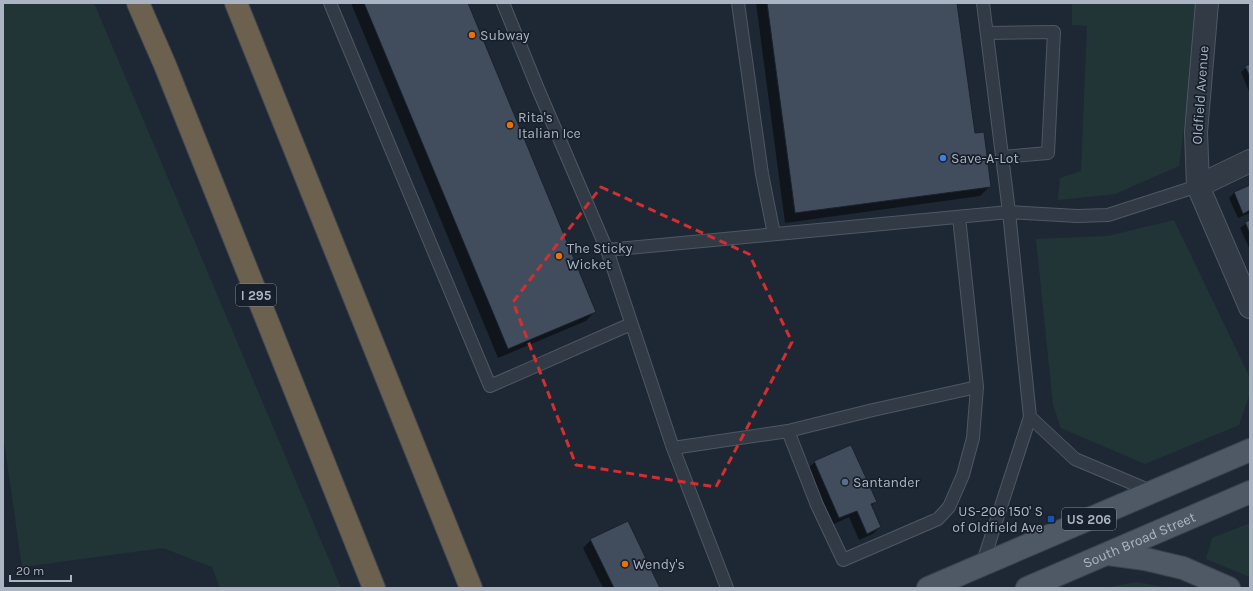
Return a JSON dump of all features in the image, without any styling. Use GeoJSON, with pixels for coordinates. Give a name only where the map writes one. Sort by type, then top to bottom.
{"type":"FeatureCollection","features":[{"type":"Feature","properties":{"kind":"highway","name":"I 295"},"geometry":{"type":"LineString","coordinates":[[138,3],[165,65],[374,588]]}},
{"type":"Feature","properties":{"kind":"highway"},"geometry":{"type":"LineString","coordinates":[[236,3],[471,588]]}},
{"type":"Feature","properties":{"kind":"main road","name":"US 206"},"geometry":{"type":"LineString","coordinates":[[928,588],[1250,450]]}},
{"type":"Feature","properties":{"kind":"main road","name":"South Broad Street"},"geometry":{"type":"LineString","coordinates":[[1038,586],[1107,554],[1250,492]]}},
{"type":"Feature","properties":{"kind":"main road"},"geometry":{"type":"LineString","coordinates":[[1107,554],[1145,559],[1183,568],[1229,588]]}},
{"type":"Feature","properties":{"kind":"street","name":"Oldfield Avenue"},"geometry":{"type":"LineString","coordinates":[[1198,186],[1196,132],[1207,3]]}},
{"type":"Feature","properties":{"kind":"street"},"geometry":{"type":"LineString","coordinates":[[1250,161],[1198,186],[1250,307]]}},
{"type":"Feature","properties":{"kind":"lane"},"geometry":{"type":"LineString","coordinates":[[330,3],[490,386],[631,324]]}},
{"type":"Feature","properties":{"kind":"lane"},"geometry":{"type":"LineString","coordinates":[[503,3],[607,250],[673,448],[727,588]]}},
{"type":"Feature","properties":{"kind":"lane"},"geometry":{"type":"LineString","coordinates":[[738,3],[762,174],[774,234]]}},
{"type":"Feature","properties":{"kind":"lane"},"geometry":{"type":"LineString","coordinates":[[982,565],[1030,417],[1009,212],[983,3]]}},
{"type":"Feature","properties":{"kind":"lane"},"geometry":{"type":"LineString","coordinates":[[987,33],[1054,32],[1048,153],[1002,157]]}},
{"type":"Feature","properties":{"kind":"lane"},"geometry":{"type":"LineString","coordinates":[[607,250],[1009,212],[1077,216],[1108,215],[1198,186]]}},
{"type":"Feature","properties":{"kind":"lane"},"geometry":{"type":"LineString","coordinates":[[788,431],[817,505],[843,560],[938,519],[949,507],[963,475],[973,438],[977,387],[959,217]]}},
{"type":"Feature","properties":{"kind":"lane"},"geometry":{"type":"LineString","coordinates":[[673,448],[788,431],[977,387]]}},
{"type":"Feature","properties":{"kind":"lane"},"geometry":{"type":"LineString","coordinates":[[1030,417],[1076,459],[1153,492]]}},
{"type":"Feature","properties":{"kind":"highlighted area"},"geometry":{"type":"Polygon","coordinates":[[[601,187],[749,254],[792,342],[716,487],[576,465],[513,302],[601,187]]]}},
{"type":"Feature","properties":{"kind":"green space"},"geometry":{"type":"Polygon","coordinates":[[[3,3],[94,3],[341,588],[220,588],[212,567],[163,548],[22,567],[3,433],[3,3]]]}},
{"type":"Feature","properties":{"kind":"green space"},"geometry":{"type":"Polygon","coordinates":[[[1072,3],[1200,3],[1179,166],[1115,194],[1058,200],[1060,178],[1081,171],[1087,26],[1072,25],[1072,3]]]}},
{"type":"Feature","properties":{"kind":"green space"},"geometry":{"type":"Polygon","coordinates":[[[1174,220],[1250,378],[1250,393],[1239,425],[1145,464],[1061,428],[1053,405],[1036,239],[1108,236],[1174,220]]]}},
{"type":"Feature","properties":{"kind":"green space"},"geometry":{"type":"Polygon","coordinates":[[[1250,523],[1250,577],[1206,559],[1212,538],[1250,523]]]}},
{"type":"Feature","properties":{"kind":"green space"},"geometry":{"type":"Polygon","coordinates":[[[1137,582],[1169,588],[1104,588],[1137,582]]]}},
{"type":"Feature","properties":{"kind":"building"},"geometry":{"type":"Polygon","coordinates":[[[364,3],[468,3],[596,312],[508,349],[364,3]]]}},
{"type":"Feature","properties":{"kind":"building"},"geometry":{"type":"Polygon","coordinates":[[[767,3],[957,3],[975,133],[984,132],[991,187],[795,213],[767,3]]]}},
{"type":"Feature","properties":{"kind":"building"},"geometry":{"type":"Polygon","coordinates":[[[1250,64],[1250,77],[1245,66],[1250,64]]]}},
{"type":"Feature","properties":{"kind":"building"},"geometry":{"type":"Polygon","coordinates":[[[1250,185],[1250,210],[1243,214],[1234,192],[1250,185]]]}},
{"type":"Feature","properties":{"kind":"building"},"geometry":{"type":"Polygon","coordinates":[[[1250,220],[1250,234],[1245,222],[1250,220]]]}},
{"type":"Feature","properties":{"kind":"building","name":"Santander"},"geometry":{"type":"Polygon","coordinates":[[[851,445],[877,502],[871,504],[881,527],[867,534],[857,511],[839,518],[814,461],[851,445]]]}},
{"type":"Feature","properties":{"kind":"building","name":"Wendy's"},"geometry":{"type":"Polygon","coordinates":[[[628,521],[660,588],[614,588],[590,539],[628,521]]]}},
{"type":"Feature","properties":{"kind":"place","name":"Subway"},"geometry":{"type":"Point","coordinates":[472,35]}},
{"type":"Feature","properties":{"kind":"place","name":"Rita's Italian Ice"},"geometry":{"type":"Point","coordinates":[510,125]}},
{"type":"Feature","properties":{"kind":"place","name":"Save-A-Lot"},"geometry":{"type":"Point","coordinates":[943,158]}},
{"type":"Feature","properties":{"kind":"place","name":"The Sticky Wicket"},"geometry":{"type":"Point","coordinates":[559,256]}},
{"type":"Feature","properties":{"kind":"place","name":"Santander"},"geometry":{"type":"Point","coordinates":[845,482]}},
{"type":"Feature","properties":{"kind":"place","name":"US-206 150' S of Oldfield Ave"},"geometry":{"type":"Point","coordinates":[1051,519]}},
{"type":"Feature","properties":{"kind":"place","name":"Wendy's"},"geometry":{"type":"Point","coordinates":[625,564]}}]}
